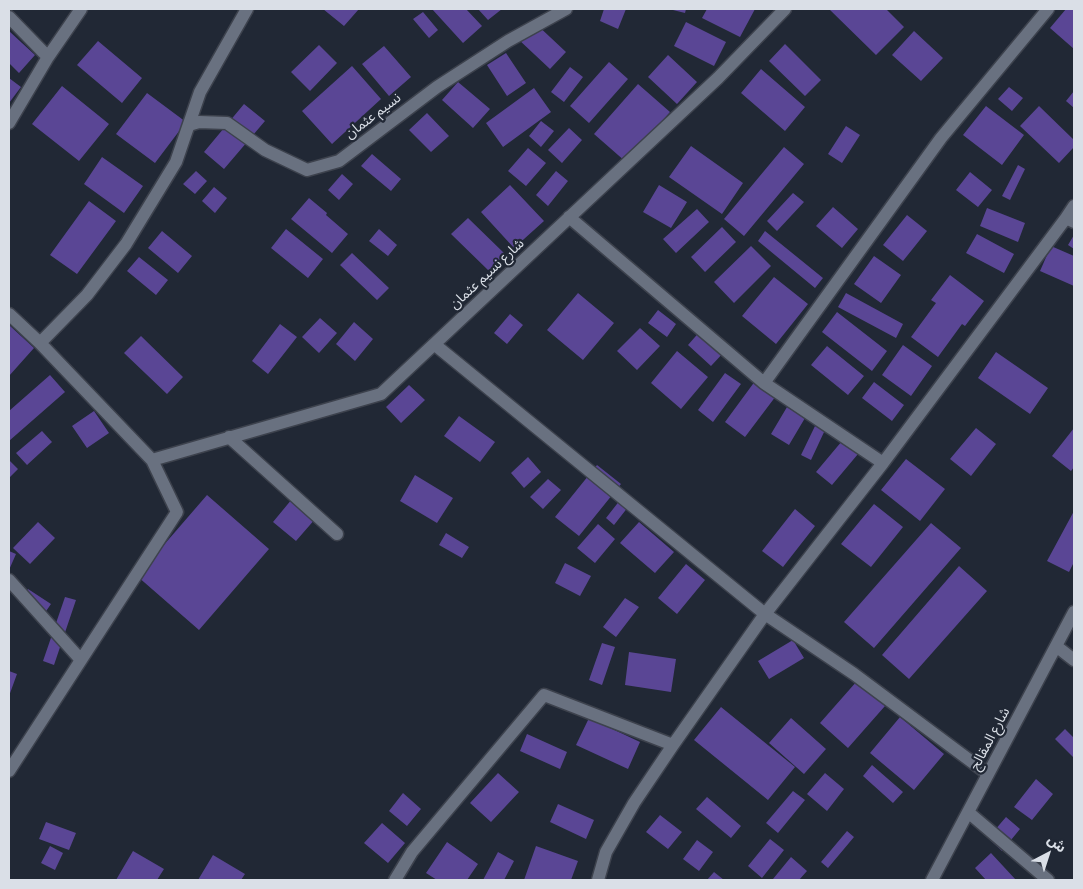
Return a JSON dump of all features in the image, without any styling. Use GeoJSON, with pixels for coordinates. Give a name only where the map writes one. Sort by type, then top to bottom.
{"type":"FeatureCollection","features":[{"type":"Feature","properties":{"kind":"street"},"geometry":{"type":"LineString","coordinates":[[9,122],[48,57],[81,9]]}},
{"type":"Feature","properties":{"kind":"street"},"geometry":{"type":"LineString","coordinates":[[40,343],[87,295],[126,244],[176,162],[200,92],[247,9]]}},
{"type":"Feature","properties":{"kind":"street","name":"نسيم عثمان"},"geometry":{"type":"LineString","coordinates":[[189,125],[199,122],[227,123],[266,150],[307,170],[339,161],[437,87],[508,41],[566,9]]}},
{"type":"Feature","properties":{"kind":"street","name":"شارع نسيم عثمان"},"geometry":{"type":"LineString","coordinates":[[152,460],[381,394],[718,78],[785,9]]}},
{"type":"Feature","properties":{"kind":"street"},"geometry":{"type":"LineString","coordinates":[[764,383],[941,138],[1048,9]]}},
{"type":"Feature","properties":{"kind":"street"},"geometry":{"type":"LineString","coordinates":[[9,17],[48,57]]}},
{"type":"Feature","properties":{"kind":"street"},"geometry":{"type":"LineString","coordinates":[[598,880],[606,852],[634,803],[765,614],[1070,220],[1074,206]]}},
{"type":"Feature","properties":{"kind":"street"},"geometry":{"type":"LineString","coordinates":[[569,217],[764,383],[883,463]]}},
{"type":"Feature","properties":{"kind":"street"},"geometry":{"type":"LineString","coordinates":[[9,314],[40,343],[152,460],[177,512],[9,772]]}},
{"type":"Feature","properties":{"kind":"street"},"geometry":{"type":"LineString","coordinates":[[434,344],[765,614],[854,674],[988,774]]}},
{"type":"Feature","properties":{"kind":"street"},"geometry":{"type":"LineString","coordinates":[[229,438],[338,534]]}},
{"type":"Feature","properties":{"kind":"street"},"geometry":{"type":"LineString","coordinates":[[9,580],[81,660]]}},
{"type":"Feature","properties":{"kind":"street","name":"شارع المقالح"},"geometry":{"type":"LineString","coordinates":[[932,880],[1074,612]]}},
{"type":"Feature","properties":{"kind":"street"},"geometry":{"type":"LineString","coordinates":[[1056,646],[1074,660]]}},
{"type":"Feature","properties":{"kind":"street"},"geometry":{"type":"LineString","coordinates":[[395,880],[412,852],[544,695],[673,745]]}},
{"type":"Feature","properties":{"kind":"street"},"geometry":{"type":"LineString","coordinates":[[968,812],[1048,880]]}},
{"type":"Feature","properties":{"kind":"building"},"geometry":{"type":"Polygon","coordinates":[[[323,9],[359,9],[344,26],[323,9]]]}},
{"type":"Feature","properties":{"kind":"building"},"geometry":{"type":"Polygon","coordinates":[[[432,9],[466,9],[482,26],[463,43],[432,9]]]}},
{"type":"Feature","properties":{"kind":"building"},"geometry":{"type":"Polygon","coordinates":[[[478,9],[502,9],[488,20],[478,9]]]}},
{"type":"Feature","properties":{"kind":"building"},"geometry":{"type":"Polygon","coordinates":[[[604,9],[626,9],[618,29],[600,21],[604,9]]]}},
{"type":"Feature","properties":{"kind":"building"},"geometry":{"type":"Polygon","coordinates":[[[669,9],[686,9],[685,13],[669,9]]]}},
{"type":"Feature","properties":{"kind":"building"},"geometry":{"type":"Polygon","coordinates":[[[707,9],[755,9],[740,37],[702,18],[707,9]]]}},
{"type":"Feature","properties":{"kind":"building"},"geometry":{"type":"Polygon","coordinates":[[[829,9],[886,9],[904,27],[876,55],[829,9]]]}},
{"type":"Feature","properties":{"kind":"building"},"geometry":{"type":"Polygon","coordinates":[[[1066,9],[1074,9],[1074,49],[1050,28],[1066,9]]]}},
{"type":"Feature","properties":{"kind":"building"},"geometry":{"type":"Polygon","coordinates":[[[423,12],[438,30],[429,38],[413,19],[423,12]]]}},
{"type":"Feature","properties":{"kind":"building"},"geometry":{"type":"Polygon","coordinates":[[[534,22],[566,52],[550,69],[518,39],[534,22]]]}},
{"type":"Feature","properties":{"kind":"building"},"geometry":{"type":"Polygon","coordinates":[[[686,22],[726,42],[714,66],[674,46],[686,22]]]}},
{"type":"Feature","properties":{"kind":"building"},"geometry":{"type":"Polygon","coordinates":[[[9,31],[35,55],[19,73],[9,63],[9,31]]]}},
{"type":"Feature","properties":{"kind":"building"},"geometry":{"type":"Polygon","coordinates":[[[914,31],[943,58],[921,81],[892,55],[914,31]]]}},
{"type":"Feature","properties":{"kind":"building"},"geometry":{"type":"Polygon","coordinates":[[[98,41],[142,78],[122,103],[77,65],[98,41]]]}},
{"type":"Feature","properties":{"kind":"building"},"geometry":{"type":"Polygon","coordinates":[[[785,44],[821,80],[805,96],[769,61],[785,44]]]}},
{"type":"Feature","properties":{"kind":"building"},"geometry":{"type":"Polygon","coordinates":[[[319,45],[337,63],[310,91],[291,72],[319,45]]]}},
{"type":"Feature","properties":{"kind":"building"},"geometry":{"type":"Polygon","coordinates":[[[384,46],[411,77],[389,96],[362,64],[384,46]]]}},
{"type":"Feature","properties":{"kind":"building"},"geometry":{"type":"Polygon","coordinates":[[[506,53],[526,83],[507,96],[487,65],[506,53]]]}},
{"type":"Feature","properties":{"kind":"building"},"geometry":{"type":"Polygon","coordinates":[[[668,55],[697,82],[677,104],[648,77],[668,55]]]}},
{"type":"Feature","properties":{"kind":"building"},"geometry":{"type":"Polygon","coordinates":[[[609,62],[628,79],[589,123],[570,106],[609,62]]]}},
{"type":"Feature","properties":{"kind":"building"},"geometry":{"type":"Polygon","coordinates":[[[352,66],[381,99],[332,144],[302,111],[352,66]]]}},
{"type":"Feature","properties":{"kind":"building"},"geometry":{"type":"Polygon","coordinates":[[[570,67],[583,77],[564,102],[551,92],[570,67]]]}},
{"type":"Feature","properties":{"kind":"building"},"geometry":{"type":"Polygon","coordinates":[[[761,69],[805,107],[785,131],[741,93],[761,69]]]}},
{"type":"Feature","properties":{"kind":"building"},"geometry":{"type":"Polygon","coordinates":[[[9,78],[21,87],[9,103],[9,78]]]}},
{"type":"Feature","properties":{"kind":"building"},"geometry":{"type":"Polygon","coordinates":[[[458,82],[490,109],[473,128],[442,100],[458,82]]]}},
{"type":"Feature","properties":{"kind":"building"},"geometry":{"type":"Polygon","coordinates":[[[638,84],[670,112],[626,162],[594,134],[638,84]]]}},
{"type":"Feature","properties":{"kind":"building"},"geometry":{"type":"Polygon","coordinates":[[[62,86],[109,124],[79,161],[32,124],[62,86]]]}},
{"type":"Feature","properties":{"kind":"building"},"geometry":{"type":"Polygon","coordinates":[[[1009,87],[1023,98],[1012,111],[998,99],[1009,87]]]}},
{"type":"Feature","properties":{"kind":"building"},"geometry":{"type":"Polygon","coordinates":[[[534,88],[551,112],[503,147],[486,123],[534,88]]]}},
{"type":"Feature","properties":{"kind":"building"},"geometry":{"type":"Polygon","coordinates":[[[1074,91],[1074,108],[1066,101],[1074,91]]]}},
{"type":"Feature","properties":{"kind":"building"},"geometry":{"type":"Polygon","coordinates":[[[147,93],[186,122],[155,163],[116,134],[147,93]]]}},
{"type":"Feature","properties":{"kind":"building"},"geometry":{"type":"Polygon","coordinates":[[[244,104],[265,121],[224,169],[204,152],[244,104]]]}},
{"type":"Feature","properties":{"kind":"building"},"geometry":{"type":"Polygon","coordinates":[[[986,106],[1024,135],[1002,165],[963,135],[986,106]]]}},
{"type":"Feature","properties":{"kind":"building"},"geometry":{"type":"Polygon","coordinates":[[[1039,106],[1074,140],[1074,147],[1059,163],[1020,126],[1039,106]]]}},
{"type":"Feature","properties":{"kind":"building"},"geometry":{"type":"Polygon","coordinates":[[[427,113],[449,136],[431,152],[409,130],[427,113]]]}},
{"type":"Feature","properties":{"kind":"building"},"geometry":{"type":"Polygon","coordinates":[[[541,121],[554,131],[541,147],[529,136],[541,121]]]}},
{"type":"Feature","properties":{"kind":"building"},"geometry":{"type":"Polygon","coordinates":[[[846,126],[860,135],[842,163],[828,154],[846,126]]]}},
{"type":"Feature","properties":{"kind":"building"},"geometry":{"type":"Polygon","coordinates":[[[569,128],[582,140],[562,163],[548,150],[569,128]]]}},
{"type":"Feature","properties":{"kind":"building"},"geometry":{"type":"Polygon","coordinates":[[[691,146],[743,183],[722,214],[669,177],[691,146]]]}},
{"type":"Feature","properties":{"kind":"building"},"geometry":{"type":"Polygon","coordinates":[[[784,147],[804,164],[744,236],[724,219],[784,147]]]}},
{"type":"Feature","properties":{"kind":"building"},"geometry":{"type":"Polygon","coordinates":[[[528,148],[546,163],[526,186],[508,171],[528,148]]]}},
{"type":"Feature","properties":{"kind":"building"},"geometry":{"type":"Polygon","coordinates":[[[372,154],[401,179],[391,191],[361,166],[372,154]]]}},
{"type":"Feature","properties":{"kind":"building"},"geometry":{"type":"Polygon","coordinates":[[[102,157],[143,186],[124,213],[84,184],[102,157]]]}},
{"type":"Feature","properties":{"kind":"building"},"geometry":{"type":"Polygon","coordinates":[[[1018,165],[1025,169],[1010,200],[1002,196],[1018,165]]]}},
{"type":"Feature","properties":{"kind":"building"},"geometry":{"type":"Polygon","coordinates":[[[196,171],[207,181],[195,194],[183,184],[196,171]]]}},
{"type":"Feature","properties":{"kind":"building"},"geometry":{"type":"Polygon","coordinates":[[[556,171],[568,181],[548,206],[536,195],[556,171]]]}},
{"type":"Feature","properties":{"kind":"building"},"geometry":{"type":"Polygon","coordinates":[[[970,172],[992,190],[978,207],[956,190],[970,172]]]}},
{"type":"Feature","properties":{"kind":"building"},"geometry":{"type":"Polygon","coordinates":[[[342,174],[353,184],[339,200],[328,190],[342,174]]]}},
{"type":"Feature","properties":{"kind":"building"},"geometry":{"type":"Polygon","coordinates":[[[510,185],[544,221],[514,248],[481,212],[510,185]]]}},
{"type":"Feature","properties":{"kind":"building"},"geometry":{"type":"Polygon","coordinates":[[[659,185],[687,202],[671,228],[643,212],[659,185]]]}},
{"type":"Feature","properties":{"kind":"building"},"geometry":{"type":"Polygon","coordinates":[[[214,187],[227,198],[215,213],[202,201],[214,187]]]}},
{"type":"Feature","properties":{"kind":"building"},"geometry":{"type":"Polygon","coordinates":[[[793,193],[804,202],[777,231],[767,221],[793,193]]]}},
{"type":"Feature","properties":{"kind":"building"},"geometry":{"type":"Polygon","coordinates":[[[309,198],[348,234],[332,253],[291,219],[309,198]]]}},
{"type":"Feature","properties":{"kind":"building"},"geometry":{"type":"Polygon","coordinates":[[[89,201],[116,221],[77,274],[50,255],[89,201]]]}},
{"type":"Feature","properties":{"kind":"building"},"geometry":{"type":"Polygon","coordinates":[[[833,207],[858,229],[842,248],[816,226],[833,207]]]}},
{"type":"Feature","properties":{"kind":"building"},"geometry":{"type":"Polygon","coordinates":[[[987,208],[1025,223],[1018,242],[980,226],[987,208]]]}},
{"type":"Feature","properties":{"kind":"building"},"geometry":{"type":"Polygon","coordinates":[[[697,209],[709,222],[676,253],[663,239],[697,209]]]}},
{"type":"Feature","properties":{"kind":"building"},"geometry":{"type":"Polygon","coordinates":[[[907,215],[927,231],[903,261],[883,245],[907,215]]]}},
{"type":"Feature","properties":{"kind":"building"},"geometry":{"type":"Polygon","coordinates":[[[468,218],[505,254],[489,271],[451,234],[468,218]]]}},
{"type":"Feature","properties":{"kind":"building"},"geometry":{"type":"Polygon","coordinates":[[[722,227],[736,242],[705,272],[691,257],[722,227]]]}},
{"type":"Feature","properties":{"kind":"building"},"geometry":{"type":"Polygon","coordinates":[[[286,229],[323,259],[308,278],[271,248],[286,229]]]}},
{"type":"Feature","properties":{"kind":"building"},"geometry":{"type":"Polygon","coordinates":[[[379,229],[397,245],[388,256],[369,241],[379,229]]]}},
{"type":"Feature","properties":{"kind":"building"},"geometry":{"type":"Polygon","coordinates":[[[162,231],[192,256],[178,273],[148,248],[162,231]]]}},
{"type":"Feature","properties":{"kind":"building"},"geometry":{"type":"Polygon","coordinates":[[[765,231],[823,278],[815,288],[758,241],[765,231]]]}},
{"type":"Feature","properties":{"kind":"building"},"geometry":{"type":"Polygon","coordinates":[[[977,234],[1014,254],[1004,273],[966,253],[977,234]]]}},
{"type":"Feature","properties":{"kind":"building"},"geometry":{"type":"Polygon","coordinates":[[[1074,235],[1074,249],[1068,245],[1074,235]]]}},
{"type":"Feature","properties":{"kind":"building"},"geometry":{"type":"Polygon","coordinates":[[[751,246],[771,266],[734,303],[714,282],[751,246]]]}},
{"type":"Feature","properties":{"kind":"building"},"geometry":{"type":"Polygon","coordinates":[[[1051,246],[1074,256],[1074,286],[1040,271],[1051,246]]]}},
{"type":"Feature","properties":{"kind":"building"},"geometry":{"type":"Polygon","coordinates":[[[352,253],[389,288],[377,300],[340,265],[352,253]]]}},
{"type":"Feature","properties":{"kind":"building"},"geometry":{"type":"Polygon","coordinates":[[[874,256],[901,275],[881,303],[854,284],[874,256]]]}},
{"type":"Feature","properties":{"kind":"building"},"geometry":{"type":"Polygon","coordinates":[[[139,257],[168,280],[156,295],[127,271],[139,257]]]}},
{"type":"Feature","properties":{"kind":"building"},"geometry":{"type":"Polygon","coordinates":[[[950,275],[984,301],[965,326],[962,324],[938,357],[911,337],[936,303],[931,300],[950,275]]]}},
{"type":"Feature","properties":{"kind":"building"},"geometry":{"type":"Polygon","coordinates":[[[774,277],[808,304],[776,344],[742,316],[774,277]]]}},
{"type":"Feature","properties":{"kind":"building"},"geometry":{"type":"Polygon","coordinates":[[[578,293],[614,323],[583,360],[547,330],[578,293]]]}},
{"type":"Feature","properties":{"kind":"building"},"geometry":{"type":"Polygon","coordinates":[[[846,293],[903,324],[896,338],[838,307],[846,293]]]}},
{"type":"Feature","properties":{"kind":"building"},"geometry":{"type":"Polygon","coordinates":[[[658,310],[676,324],[667,337],[648,323],[658,310]]]}},
{"type":"Feature","properties":{"kind":"building"},"geometry":{"type":"Polygon","coordinates":[[[837,312],[887,351],[872,371],[822,332],[837,312]]]}},
{"type":"Feature","properties":{"kind":"building"},"geometry":{"type":"Polygon","coordinates":[[[510,314],[523,325],[507,344],[494,333],[510,314]]]}},
{"type":"Feature","properties":{"kind":"building"},"geometry":{"type":"Polygon","coordinates":[[[320,318],[337,333],[319,353],[302,337],[320,318]]]}},
{"type":"Feature","properties":{"kind":"building"},"geometry":{"type":"Polygon","coordinates":[[[354,322],[373,339],[355,361],[336,344],[354,322]]]}},
{"type":"Feature","properties":{"kind":"building"},"geometry":{"type":"Polygon","coordinates":[[[280,324],[297,337],[268,374],[252,361],[280,324]]]}},
{"type":"Feature","properties":{"kind":"building"},"geometry":{"type":"Polygon","coordinates":[[[9,325],[34,348],[9,376],[9,325]]]}},
{"type":"Feature","properties":{"kind":"building"},"geometry":{"type":"Polygon","coordinates":[[[640,328],[660,346],[637,370],[617,351],[640,328]]]}},
{"type":"Feature","properties":{"kind":"building"},"geometry":{"type":"Polygon","coordinates":[[[702,329],[726,350],[711,366],[688,345],[702,329]]]}},
{"type":"Feature","properties":{"kind":"building"},"geometry":{"type":"Polygon","coordinates":[[[141,336],[183,377],[167,394],[124,353],[141,336]]]}},
{"type":"Feature","properties":{"kind":"building"},"geometry":{"type":"Polygon","coordinates":[[[903,345],[932,366],[911,396],[882,375],[903,345]]]}},
{"type":"Feature","properties":{"kind":"building"},"geometry":{"type":"Polygon","coordinates":[[[827,346],[864,376],[848,395],[811,365],[827,346]]]}},
{"type":"Feature","properties":{"kind":"building"},"geometry":{"type":"Polygon","coordinates":[[[677,351],[708,377],[681,409],[651,383],[677,351]]]}},
{"type":"Feature","properties":{"kind":"building"},"geometry":{"type":"Polygon","coordinates":[[[996,352],[1048,388],[1030,414],[978,378],[996,352]]]}},
{"type":"Feature","properties":{"kind":"building"},"geometry":{"type":"Polygon","coordinates":[[[725,373],[741,384],[713,422],[698,410],[725,373]]]}},
{"type":"Feature","properties":{"kind":"building"},"geometry":{"type":"Polygon","coordinates":[[[761,373],[782,388],[745,437],[725,422],[761,373]]]}},
{"type":"Feature","properties":{"kind":"building"},"geometry":{"type":"Polygon","coordinates":[[[50,375],[65,392],[9,441],[9,411],[50,375]]]}},
{"type":"Feature","properties":{"kind":"building"},"geometry":{"type":"Polygon","coordinates":[[[874,382],[904,405],[892,421],[862,398],[874,382]]]}},
{"type":"Feature","properties":{"kind":"building"},"geometry":{"type":"Polygon","coordinates":[[[409,385],[425,400],[401,423],[386,407],[409,385]]]}},
{"type":"Feature","properties":{"kind":"building"},"geometry":{"type":"Polygon","coordinates":[[[787,407],[805,418],[789,445],[771,434],[787,407]]]}},
{"type":"Feature","properties":{"kind":"building"},"geometry":{"type":"Polygon","coordinates":[[[94,411],[109,433],[87,448],[72,426],[94,411]]]}},
{"type":"Feature","properties":{"kind":"building"},"geometry":{"type":"Polygon","coordinates":[[[459,416],[495,442],[480,462],[444,436],[459,416]]]}},
{"type":"Feature","properties":{"kind":"building"},"geometry":{"type":"Polygon","coordinates":[[[815,426],[825,430],[811,460],[801,455],[815,426]]]}},
{"type":"Feature","properties":{"kind":"building"},"geometry":{"type":"Polygon","coordinates":[[[976,428],[996,444],[971,476],[950,459],[976,428]]]}},
{"type":"Feature","properties":{"kind":"building"},"geometry":{"type":"Polygon","coordinates":[[[1074,428],[1074,467],[1071,471],[1052,456],[1074,428]]]}},
{"type":"Feature","properties":{"kind":"building"},"geometry":{"type":"Polygon","coordinates":[[[42,431],[52,442],[27,465],[16,453],[42,431]]]}},
{"type":"Feature","properties":{"kind":"building"},"geometry":{"type":"Polygon","coordinates":[[[842,441],[858,454],[832,485],[816,472],[842,441]]]}},
{"type":"Feature","properties":{"kind":"building"},"geometry":{"type":"Polygon","coordinates":[[[528,457],[541,472],[524,488],[511,473],[528,457]]]}},
{"type":"Feature","properties":{"kind":"building"},"geometry":{"type":"Polygon","coordinates":[[[906,459],[945,489],[920,521],[881,490],[906,459]]]}},
{"type":"Feature","properties":{"kind":"building"},"geometry":{"type":"Polygon","coordinates":[[[9,460],[18,469],[9,478],[9,460]]]}},
{"type":"Feature","properties":{"kind":"building"},"geometry":{"type":"Polygon","coordinates":[[[597,465],[621,484],[579,536],[555,517],[597,465]]]}},
{"type":"Feature","properties":{"kind":"building"},"geometry":{"type":"Polygon","coordinates":[[[415,475],[453,498],[437,523],[400,501],[415,475]]]}},
{"type":"Feature","properties":{"kind":"building"},"geometry":{"type":"Polygon","coordinates":[[[548,479],[561,490],[543,509],[530,497],[548,479]]]}},
{"type":"Feature","properties":{"kind":"building"},"geometry":{"type":"Polygon","coordinates":[[[207,495],[269,549],[199,630],[137,576],[207,495]]]}},
{"type":"Feature","properties":{"kind":"building"},"geometry":{"type":"Polygon","coordinates":[[[624,495],[632,502],[614,525],[606,518],[624,495]]]}},
{"type":"Feature","properties":{"kind":"building"},"geometry":{"type":"Polygon","coordinates":[[[292,499],[316,518],[296,541],[273,522],[292,499]]]}},
{"type":"Feature","properties":{"kind":"building"},"geometry":{"type":"Polygon","coordinates":[[[874,504],[903,527],[871,567],[841,544],[874,504]]]}},
{"type":"Feature","properties":{"kind":"building"},"geometry":{"type":"Polygon","coordinates":[[[795,509],[815,526],[783,567],[762,551],[795,509]]]}},
{"type":"Feature","properties":{"kind":"building"},"geometry":{"type":"Polygon","coordinates":[[[1074,511],[1074,562],[1069,572],[1047,561],[1074,511]]]}},
{"type":"Feature","properties":{"kind":"building"},"geometry":{"type":"Polygon","coordinates":[[[38,522],[55,538],[30,564],[13,548],[38,522]]]}},
{"type":"Feature","properties":{"kind":"building"},"geometry":{"type":"Polygon","coordinates":[[[639,522],[674,552],[655,573],[620,543],[639,522]]]}},
{"type":"Feature","properties":{"kind":"building"},"geometry":{"type":"Polygon","coordinates":[[[931,523],[961,548],[874,648],[844,622],[931,523]]]}},
{"type":"Feature","properties":{"kind":"building"},"geometry":{"type":"Polygon","coordinates":[[[598,524],[615,539],[595,563],[577,548],[598,524]]]}},
{"type":"Feature","properties":{"kind":"building"},"geometry":{"type":"Polygon","coordinates":[[[446,533],[469,547],[462,558],[439,545],[446,533]]]}},
{"type":"Feature","properties":{"kind":"building"},"geometry":{"type":"Polygon","coordinates":[[[9,551],[16,554],[9,570],[9,551]]]}},
{"type":"Feature","properties":{"kind":"building"},"geometry":{"type":"Polygon","coordinates":[[[565,563],[591,576],[580,596],[555,583],[565,563]]]}},
{"type":"Feature","properties":{"kind":"building"},"geometry":{"type":"Polygon","coordinates":[[[686,564],[705,580],[677,614],[658,598],[686,564]]]}},
{"type":"Feature","properties":{"kind":"building"},"geometry":{"type":"Polygon","coordinates":[[[959,566],[987,591],[909,679],[882,655],[959,566]]]}},
{"type":"Feature","properties":{"kind":"building"},"geometry":{"type":"Polygon","coordinates":[[[28,589],[51,604],[42,617],[19,602],[28,589]]]}},
{"type":"Feature","properties":{"kind":"building"},"geometry":{"type":"Polygon","coordinates":[[[65,597],[76,600],[54,665],[43,661],[65,597]]]}},
{"type":"Feature","properties":{"kind":"building"},"geometry":{"type":"Polygon","coordinates":[[[625,598],[639,607],[616,637],[603,627],[625,598]]]}},
{"type":"Feature","properties":{"kind":"building"},"geometry":{"type":"Polygon","coordinates":[[[793,640],[804,658],[769,679],[758,661],[793,640]]]}},
{"type":"Feature","properties":{"kind":"building"},"geometry":{"type":"Polygon","coordinates":[[[602,643],[615,647],[602,685],[589,680],[602,643]]]}},
{"type":"Feature","properties":{"kind":"building"},"geometry":{"type":"Polygon","coordinates":[[[629,652],[676,659],[671,692],[625,685],[629,652]]]}},
{"type":"Feature","properties":{"kind":"building"},"geometry":{"type":"Polygon","coordinates":[[[9,671],[17,674],[9,696],[9,671]]]}},
{"type":"Feature","properties":{"kind":"building"},"geometry":{"type":"Polygon","coordinates":[[[857,681],[885,706],[848,748],[820,723],[857,681]]]}},
{"type":"Feature","properties":{"kind":"building"},"geometry":{"type":"Polygon","coordinates":[[[721,707],[795,767],[768,800],[694,740],[721,707]]]}},
{"type":"Feature","properties":{"kind":"building"},"geometry":{"type":"Polygon","coordinates":[[[900,717],[944,754],[914,790],[870,753],[900,717]]]}},
{"type":"Feature","properties":{"kind":"building"},"geometry":{"type":"Polygon","coordinates":[[[589,718],[640,742],[628,769],[576,745],[589,718]]]}},
{"type":"Feature","properties":{"kind":"building"},"geometry":{"type":"Polygon","coordinates":[[[791,718],[826,749],[804,774],[769,743],[791,718]]]}},
{"type":"Feature","properties":{"kind":"building"},"geometry":{"type":"Polygon","coordinates":[[[1065,729],[1074,738],[1074,758],[1055,739],[1065,729]]]}},
{"type":"Feature","properties":{"kind":"building"},"geometry":{"type":"Polygon","coordinates":[[[527,734],[567,752],[560,769],[520,751],[527,734]]]}},
{"type":"Feature","properties":{"kind":"building"},"geometry":{"type":"Polygon","coordinates":[[[872,765],[903,792],[893,803],[863,776],[872,765]]]}},
{"type":"Feature","properties":{"kind":"building"},"geometry":{"type":"Polygon","coordinates":[[[498,773],[519,792],[491,822],[470,803],[498,773]]]}},
{"type":"Feature","properties":{"kind":"building"},"geometry":{"type":"Polygon","coordinates":[[[825,773],[844,789],[827,811],[807,794],[825,773]]]}},
{"type":"Feature","properties":{"kind":"building"},"geometry":{"type":"Polygon","coordinates":[[[1036,779],[1053,794],[1032,820],[1014,807],[1036,779]]]}},
{"type":"Feature","properties":{"kind":"building"},"geometry":{"type":"Polygon","coordinates":[[[793,791],[805,800],[778,833],[766,823],[793,791]]]}},
{"type":"Feature","properties":{"kind":"building"},"geometry":{"type":"Polygon","coordinates":[[[403,793],[421,809],[407,826],[389,811],[403,793]]]}},
{"type":"Feature","properties":{"kind":"building"},"geometry":{"type":"Polygon","coordinates":[[[707,797],[741,826],[731,838],[696,809],[707,797]]]}},
{"type":"Feature","properties":{"kind":"building"},"geometry":{"type":"Polygon","coordinates":[[[558,804],[594,820],[586,839],[550,822],[558,804]]]}},
{"type":"Feature","properties":{"kind":"building"},"geometry":{"type":"Polygon","coordinates":[[[660,815],[682,832],[668,849],[646,832],[660,815]]]}},
{"type":"Feature","properties":{"kind":"building"},"geometry":{"type":"Polygon","coordinates":[[[1006,817],[1020,829],[1002,851],[988,838],[1006,817]]]}},
{"type":"Feature","properties":{"kind":"building"},"geometry":{"type":"Polygon","coordinates":[[[46,822],[76,833],[69,850],[39,839],[46,822]]]}},
{"type":"Feature","properties":{"kind":"building"},"geometry":{"type":"Polygon","coordinates":[[[382,823],[405,843],[388,863],[364,843],[382,823]]]}},
{"type":"Feature","properties":{"kind":"building"},"geometry":{"type":"Polygon","coordinates":[[[847,831],[854,837],[828,868],[821,862],[847,831]]]}},
{"type":"Feature","properties":{"kind":"building"},"geometry":{"type":"Polygon","coordinates":[[[770,839],[784,850],[762,878],[748,866],[770,839]]]}},
{"type":"Feature","properties":{"kind":"building"},"geometry":{"type":"Polygon","coordinates":[[[697,840],[713,852],[699,871],[683,859],[697,840]]]}},
{"type":"Feature","properties":{"kind":"building"},"geometry":{"type":"Polygon","coordinates":[[[447,842],[478,864],[467,880],[437,880],[426,873],[447,842]]]}},
{"type":"Feature","properties":{"kind":"building"},"geometry":{"type":"Polygon","coordinates":[[[50,846],[63,853],[55,870],[41,863],[50,846]]]}},
{"type":"Feature","properties":{"kind":"building"},"geometry":{"type":"Polygon","coordinates":[[[536,846],[578,861],[571,880],[524,880],[536,846]]]}},
{"type":"Feature","properties":{"kind":"building"},"geometry":{"type":"Polygon","coordinates":[[[133,851],[164,869],[157,880],[116,880],[133,851]]]}},
{"type":"Feature","properties":{"kind":"building"},"geometry":{"type":"Polygon","coordinates":[[[498,852],[514,861],[504,880],[483,880],[498,852]]]}},
{"type":"Feature","properties":{"kind":"building"},"geometry":{"type":"Polygon","coordinates":[[[991,853],[1016,880],[986,880],[975,868],[991,853]]]}},
{"type":"Feature","properties":{"kind":"building"},"geometry":{"type":"Polygon","coordinates":[[[213,855],[245,874],[241,880],[198,880],[213,855]]]}},
{"type":"Feature","properties":{"kind":"building"},"geometry":{"type":"Polygon","coordinates":[[[791,857],[807,871],[799,880],[774,880],[773,879],[791,857]]]}},
{"type":"Feature","properties":{"kind":"building"},"geometry":{"type":"Polygon","coordinates":[[[714,872],[724,880],[707,880],[714,872]]]}}]}
